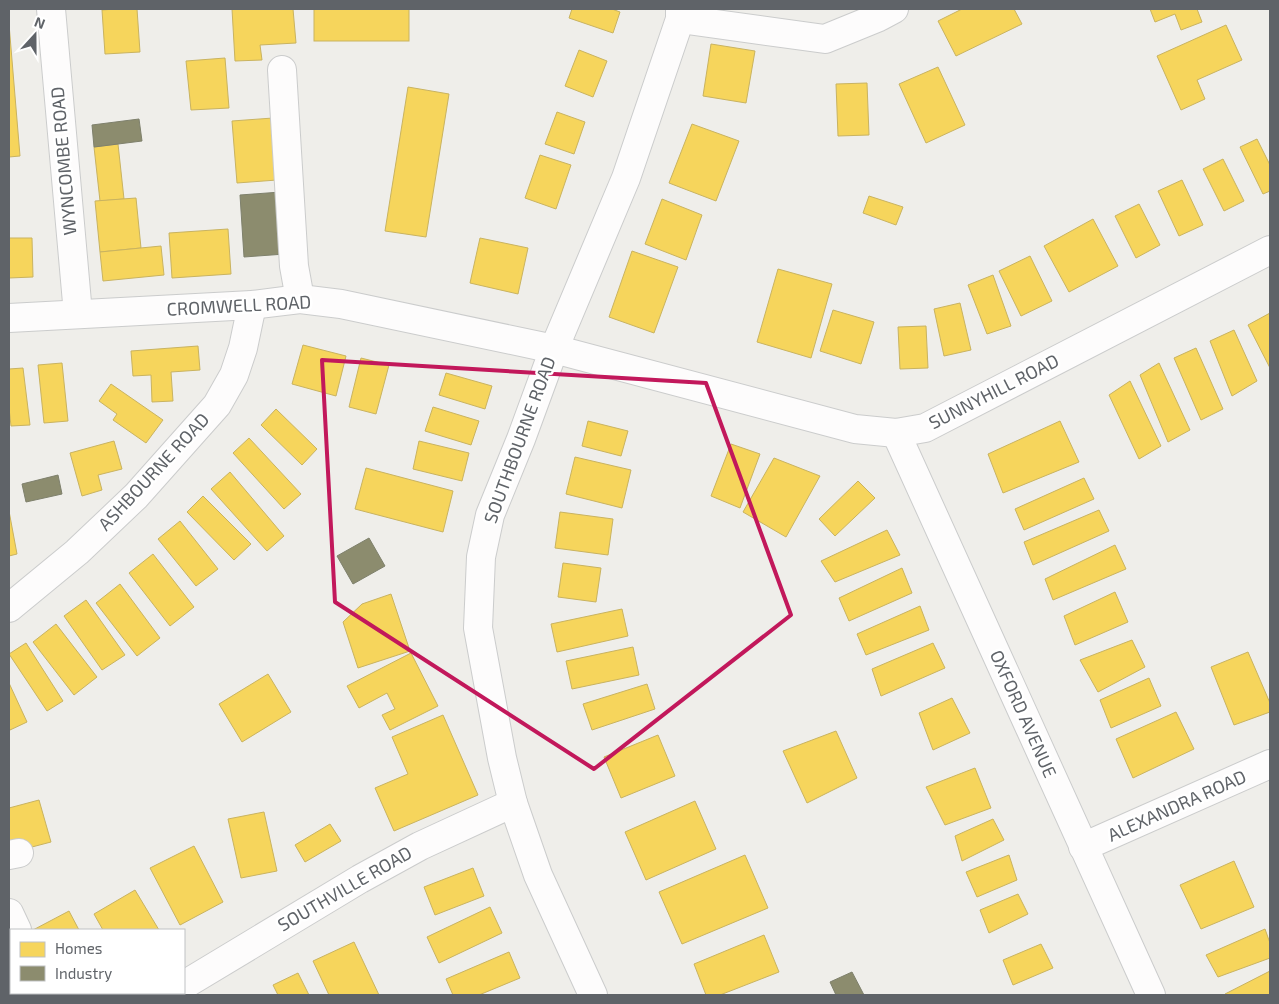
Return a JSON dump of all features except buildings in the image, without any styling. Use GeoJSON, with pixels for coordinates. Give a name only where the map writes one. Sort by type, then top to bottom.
{"type":"FeatureCollection","features":[{"type":"Feature","properties":{"kind":"street","name":"WYNCOMBE ROAD"},"geometry":{"type":"LineString","coordinates":[[51,9],[78,314]]}},
{"type":"Feature","properties":{"kind":"street"},"geometry":{"type":"LineString","coordinates":[[680,14],[825,40],[894,9]]}},
{"type":"Feature","properties":{"kind":"street","name":"SOUTHBOURNE ROAD"},"geometry":{"type":"LineString","coordinates":[[593,995],[538,874],[513,803],[502,758],[478,628],[481,557],[490,515],[521,439],[554,349],[626,178],[680,14]]}},
{"type":"Feature","properties":{"kind":"street"},"geometry":{"type":"LineString","coordinates":[[282,70],[294,266],[300,300]]}},
{"type":"Feature","properties":{"kind":"street","name":"SUNNYHILL ROAD"},"geometry":{"type":"LineString","coordinates":[[554,349],[855,429],[896,433],[925,428],[1270,250]]}},
{"type":"Feature","properties":{"kind":"street","name":"CROMWELL ROAD"},"geometry":{"type":"LineString","coordinates":[[9,318],[252,305],[300,300],[341,304],[554,349]]}},
{"type":"Feature","properties":{"kind":"street","name":"ASHBOURNE ROAD"},"geometry":{"type":"LineString","coordinates":[[9,608],[77,552],[136,496],[217,405],[234,375],[243,348],[252,305]]}},
{"type":"Feature","properties":{"kind":"street","name":"OXFORD AVENUE"},"geometry":{"type":"LineString","coordinates":[[896,433],[1151,995]]}},
{"type":"Feature","properties":{"kind":"street","name":"ALEXANDRA ROAD"},"geometry":{"type":"LineString","coordinates":[[1083,847],[1270,764]]}},
{"type":"Feature","properties":{"kind":"street","name":"SOUTHVILLE ROAD"},"geometry":{"type":"LineString","coordinates":[[185,984],[360,879],[420,846],[513,803]]}},
{"type":"Feature","properties":{"kind":"street"},"geometry":{"type":"LineString","coordinates":[[9,913],[17,929]]}},
{"type":"Feature","properties":{"kind":"highlighted area"},"geometry":{"type":"Polygon","coordinates":[[[322,360],[706,383],[791,615],[594,769],[335,602],[322,360]]]}}]}
